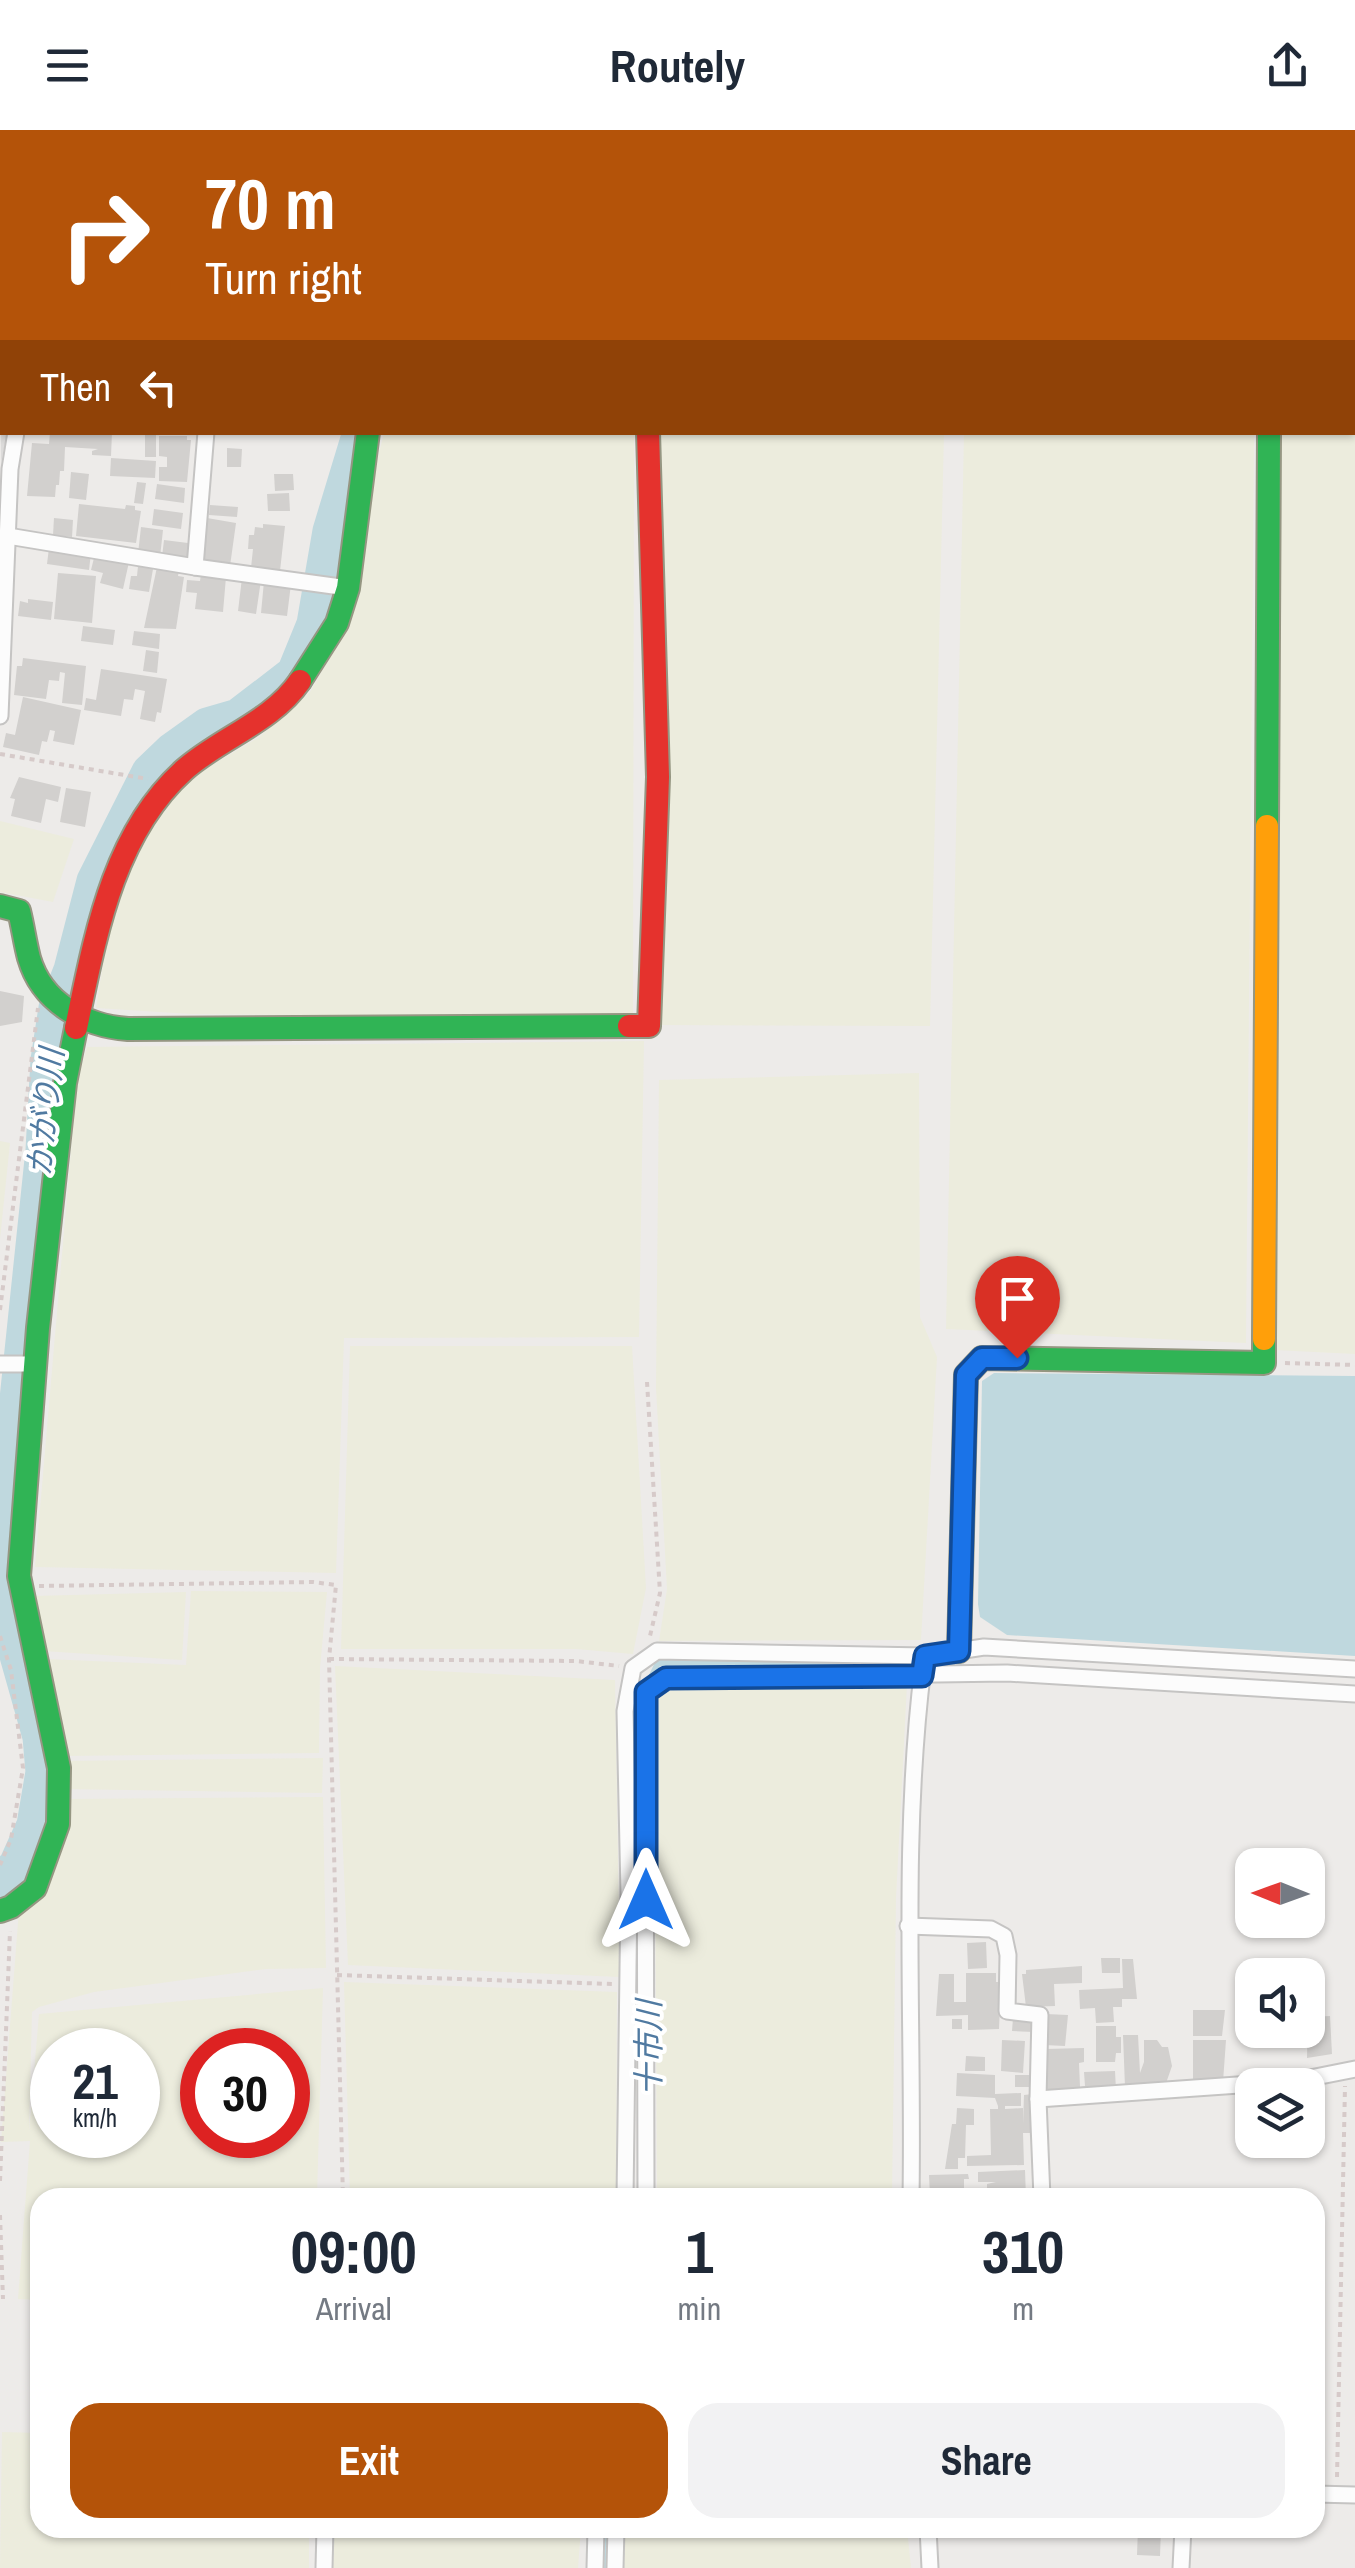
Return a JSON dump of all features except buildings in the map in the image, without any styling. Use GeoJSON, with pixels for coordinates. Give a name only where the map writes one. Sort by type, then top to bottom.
{"type":"FeatureCollection","features":[{"type":"Feature","properties":{"kind":"street"},"geometry":{"type":"LineString","coordinates":[[0,716],[8,536],[5,468],[15,435]]}},
{"type":"Feature","properties":{"kind":"street"},"geometry":{"type":"LineString","coordinates":[[195,567],[206,435]]}},
{"type":"Feature","properties":{"kind":"street"},"geometry":{"type":"LineString","coordinates":[[5,1909],[35,1888],[58,1824],[59,1768],[20,1586],[65,1083],[99,917],[138,826],[184,770],[256,722],[296,688],[337,622],[348,588],[368,435]]}},
{"type":"Feature","properties":{"kind":"street"},"geometry":{"type":"LineString","coordinates":[[0,906],[18,911],[30,961],[42,985],[96,1026],[128,1030],[649,1026],[658,777],[648,435]]}},
{"type":"Feature","properties":{"kind":"street"},"geometry":{"type":"LineString","coordinates":[[959,1651],[966,1375],[982,1358],[1264,1363],[1269,435]]}},
{"type":"Feature","properties":{"kind":"street"},"geometry":{"type":"LineString","coordinates":[[8,536],[348,588]]}},
{"type":"Feature","properties":{"kind":"street"},"geometry":{"type":"LineString","coordinates":[[0,1364],[37,1364]]}},
{"type":"Feature","properties":{"kind":"street"},"geometry":{"type":"LineString","coordinates":[[625,2188],[626,1711],[639,1664],[658,1651],[925,1656],[984,1647],[1355,1669]]}},
{"type":"Feature","properties":{"kind":"street"},"geometry":{"type":"LineString","coordinates":[[911,2188],[908,1926],[925,1656]]}},
{"type":"Feature","properties":{"kind":"street"},"geometry":{"type":"LineString","coordinates":[[646,2188],[646,1692],[666,1678],[1007,1673],[1355,1694]]}},
{"type":"Feature","properties":{"kind":"street"},"geometry":{"type":"LineString","coordinates":[[908,1926],[991,1928],[1004,1936],[1008,1955],[1007,2011],[1040,2016],[1042,2188]]}},
{"type":"Feature","properties":{"kind":"street"},"geometry":{"type":"LineString","coordinates":[[1038,2099],[1295,2081],[1350,2070]]}},
{"type":"Feature","properties":{"kind":"street"},"geometry":{"type":"LineString","coordinates":[[1325,2494],[1355,2495]]}},
{"type":"Feature","properties":{"kind":"street"},"geometry":{"type":"LineString","coordinates":[[324,2538],[324,2568]]}},
{"type":"Feature","properties":{"kind":"street"},"geometry":{"type":"LineString","coordinates":[[595,2568],[596,2538]]}},
{"type":"Feature","properties":{"kind":"street"},"geometry":{"type":"LineString","coordinates":[[615,2568],[616,2538]]}},
{"type":"Feature","properties":{"kind":"street"},"geometry":{"type":"LineString","coordinates":[[928,2538],[930,2568]]}},
{"type":"Feature","properties":{"kind":"street"},"geometry":{"type":"LineString","coordinates":[[1181,2568],[1182,2538]]}},
{"type":"Feature","properties":{"kind":"path"},"geometry":{"type":"LineString","coordinates":[[0,754],[136,778]]}},
{"type":"Feature","properties":{"kind":"path"},"geometry":{"type":"LineString","coordinates":[[0,1310],[30,1046],[42,985]]}},
{"type":"Feature","properties":{"kind":"path"},"geometry":{"type":"LineString","coordinates":[[1264,1363],[1355,1365]]}},
{"type":"Feature","properties":{"kind":"path"},"geometry":{"type":"LineString","coordinates":[[329,1658],[639,1664],[660,1593],[647,1382]]}},
{"type":"Feature","properties":{"kind":"path"},"geometry":{"type":"LineString","coordinates":[[20,1586],[313,1582],[336,1585],[329,1658],[343,2188]]}},
{"type":"Feature","properties":{"kind":"path"},"geometry":{"type":"LineString","coordinates":[[0,1636],[11,1670],[23,1768],[11,1839],[0,1865]]}},
{"type":"Feature","properties":{"kind":"path"},"geometry":{"type":"LineString","coordinates":[[0,2180],[5,1909]]}},
{"type":"Feature","properties":{"kind":"path"},"geometry":{"type":"LineString","coordinates":[[337,1975],[628,1984]]}},
{"type":"Feature","properties":{"kind":"path"},"geometry":{"type":"LineString","coordinates":[[1337,2494],[1350,2070]]}},
{"type":"Feature","properties":{"kind":"path"},"geometry":{"type":"LineString","coordinates":[[0,2215],[3,2300]]}},
{"type":"Feature","properties":{"kind":"shaded area"},"geometry":{"type":"Polygon","coordinates":[[[1,435],[7,435],[1,463],[1,435]]]}},
{"type":"Feature","properties":{"kind":"shaded area"},"geometry":{"type":"Polygon","coordinates":[[[384,435],[634,435],[633,1017],[191,1014],[96,1008],[111,914],[148,834],[187,780],[259,737],[310,692],[345,631],[358,592],[366,505],[384,435]]]}},
{"type":"Feature","properties":{"kind":"shaded area"},"geometry":{"type":"Polygon","coordinates":[[[657,435],[944,435],[930,1026],[658,1025],[657,435]]]}},
{"type":"Feature","properties":{"kind":"shaded area"},"geometry":{"type":"Polygon","coordinates":[[[964,435],[1254,435],[1246,1343],[946,1329],[964,435]]]}},
{"type":"Feature","properties":{"kind":"shaded area"},"geometry":{"type":"Polygon","coordinates":[[[1277,435],[1355,435],[1355,1354],[1274,1350],[1277,435]]]}},
{"type":"Feature","properties":{"kind":"shaded area"},"geometry":{"type":"Polygon","coordinates":[[[0,821],[74,839],[53,902],[0,892],[0,821]]]}},
{"type":"Feature","properties":{"kind":"shaded area"},"geometry":{"type":"Polygon","coordinates":[[[644,1041],[639,1337],[344,1338],[336,1573],[35,1567],[77,1081],[87,1047],[644,1041]]]}},
{"type":"Feature","properties":{"kind":"shaded area"},"geometry":{"type":"Polygon","coordinates":[[[919,1073],[920,1317],[937,1357],[921,1640],[659,1641],[667,1589],[656,1388],[659,1080],[919,1073]]]}},
{"type":"Feature","properties":{"kind":"shaded area"},"geometry":{"type":"Polygon","coordinates":[[[0,1141],[10,1143],[0,1239],[0,1141]]]}},
{"type":"Feature","properties":{"kind":"shaded area"},"geometry":{"type":"Polygon","coordinates":[[[350,1346],[632,1346],[646,1588],[633,1654],[576,1649],[341,1649],[350,1346]]]}},
{"type":"Feature","properties":{"kind":"shaded area"},"geometry":{"type":"Polygon","coordinates":[[[191,1591],[327,1592],[320,1668],[319,1753],[64,1756],[46,1659],[186,1665],[191,1591]]]}},
{"type":"Feature","properties":{"kind":"shaded area"},"geometry":{"type":"Polygon","coordinates":[[[186,1592],[182,1660],[43,1651],[33,1596],[186,1592]]]}},
{"type":"Feature","properties":{"kind":"shaded area"},"geometry":{"type":"Polygon","coordinates":[[[335,1666],[615,1680],[620,1977],[348,1965],[335,1666]]]}},
{"type":"Feature","properties":{"kind":"shaded area"},"geometry":{"type":"Polygon","coordinates":[[[654,1684],[907,1684],[896,1898],[892,2188],[657,2188],[654,1684]]]}},
{"type":"Feature","properties":{"kind":"shaded area"},"geometry":{"type":"Polygon","coordinates":[[[323,1758],[322,1793],[64,1789],[63,1761],[323,1758]]]}},
{"type":"Feature","properties":{"kind":"shaded area"},"geometry":{"type":"Polygon","coordinates":[[[323,1797],[326,1968],[266,1969],[94,1992],[39,2007],[32,2012],[30,2028],[30,2141],[1,2142],[19,1910],[68,1799],[323,1797]]]}},
{"type":"Feature","properties":{"kind":"shaded area"},"geometry":{"type":"Polygon","coordinates":[[[344,1982],[617,1992],[616,2188],[350,2188],[344,1982]]]}},
{"type":"Feature","properties":{"kind":"shaded area"},"geometry":{"type":"Polygon","coordinates":[[[323,1988],[317,2188],[30,2188],[30,2300],[18,2299],[30,2141],[30,2158],[160,2158],[160,2028],[38,2028],[39,2014],[323,1988]]]}},
{"type":"Feature","properties":{"kind":"shaded area"},"geometry":{"type":"Polygon","coordinates":[[[2,2432],[30,2433],[30,2538],[309,2538],[309,2568],[0,2568],[2,2432]]]}},
{"type":"Feature","properties":{"kind":"shaded area"},"geometry":{"type":"Polygon","coordinates":[[[328,2538],[580,2538],[578,2568],[329,2568],[328,2538]]]}},
{"type":"Feature","properties":{"kind":"shaded area"},"geometry":{"type":"Polygon","coordinates":[[[617,2538],[908,2538],[911,2568],[616,2568],[617,2538]]]}},
{"type":"Feature","properties":{"kind":"water"},"geometry":{"type":"Polygon","coordinates":[[[994,1373],[1355,1376],[1355,1656],[1007,1635],[980,1617],[982,1381],[994,1373]]]}},
{"type":"Feature","properties":{"kind":"waterway","name":"かがり川"},"geometry":{"type":"LineString","coordinates":[[0,1881],[16,1865],[34,1825],[43,1772],[40,1737],[5,1613],[2,1543],[56,1008],[71,970],[94,881],[149,772],[207,725],[238,716],[294,673],[314,624],[330,531],[359,435]]}},
{"type":"Feature","properties":{"kind":"waterway","name":"十市川"},"geometry":{"type":"LineString","coordinates":[[646,1688],[658,1663],[959,1665]]}},
{"type":"Feature","properties":{"kind":"waterway","name":"十市川"},"geometry":{"type":"LineString","coordinates":[[607,2568],[608,2538]]}},
{"type":"Feature","properties":{"kind":"traffic: fast"},"geometry":{"type":"LineString","coordinates":[[300,681],[337,623],[348,588],[368,435]]}},
{"type":"Feature","properties":{"kind":"traffic: fast"},"geometry":{"type":"LineString","coordinates":[[1267,826],[1269,435]]}},
{"type":"Feature","properties":{"kind":"traffic: fast"},"geometry":{"type":"LineString","coordinates":[[0,906],[19,911],[29,958],[44,988],[67,1009],[112,1027],[629,1026]]}},
{"type":"Feature","properties":{"kind":"traffic: fast"},"geometry":{"type":"LineString","coordinates":[[0,1911],[35,1888],[58,1824],[59,1768],[19,1576],[38,1328],[65,1083],[76,1028]]}},
{"type":"Feature","properties":{"kind":"traffic: fast"},"geometry":{"type":"LineString","coordinates":[[959,1651],[966,1375],[982,1358],[1264,1363],[1264,1339]]}},
{"type":"Feature","properties":{"kind":"traffic: slow"},"geometry":{"type":"LineString","coordinates":[[1264,1339],[1267,826]]}},
{"type":"Feature","properties":{"kind":"traffic: jam"},"geometry":{"type":"LineString","coordinates":[[629,1026],[649,1026],[658,777],[648,435]]}},
{"type":"Feature","properties":{"kind":"traffic: jam"},"geometry":{"type":"LineString","coordinates":[[76,1028],[110,890],[139,825],[184,770],[275,708],[300,681]]}},
{"type":"Feature","properties":{"kind":"route"},"geometry":{"type":"LineString","coordinates":[[646,1900],[646,1692],[666,1678],[922,1676],[925,1656],[959,1651],[966,1375],[982,1358],[1017,1358]]}}]}
